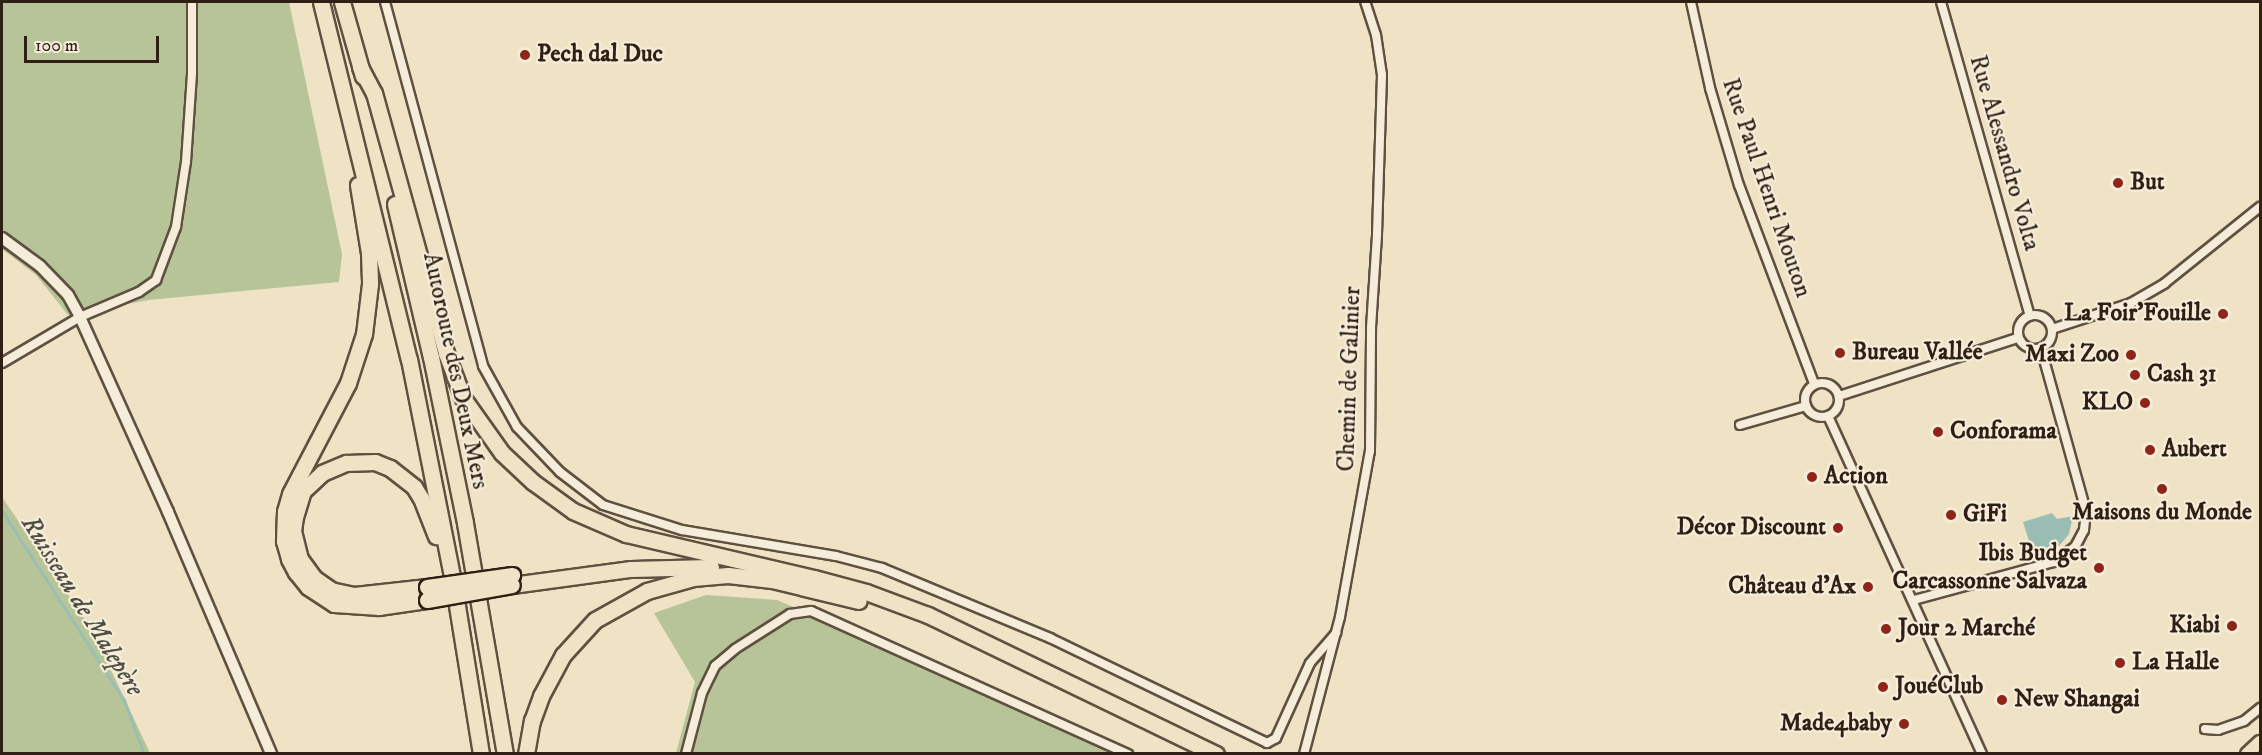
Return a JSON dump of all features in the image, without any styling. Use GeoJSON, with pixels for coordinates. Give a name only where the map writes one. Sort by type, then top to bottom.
{"type":"FeatureCollection","features":[{"type":"Feature","properties":{"kind":"highway","name":"Autoroute des Deux Mers"},"geometry":{"type":"LineString","coordinates":[[321,2],[354,127],[409,359],[453,581],[481,753]]}},
{"type":"Feature","properties":{"kind":"highway","name":"Autoroute des Deux Mers"},"geometry":{"type":"LineString","coordinates":[[342,2],[431,357],[465,523],[505,753]]}},
{"type":"Feature","properties":{"kind":"highway"},"geometry":{"type":"LineString","coordinates":[[360,67],[374,93],[454,377],[473,416],[502,453],[554,498],[596,524],[626,534],[705,551],[759,567],[866,592],[928,615],[1216,753]]}},
{"type":"Feature","properties":{"kind":"highway"},"geometry":{"type":"LineString","coordinates":[[354,127],[352,156],[369,253],[370,284],[364,334],[348,383],[290,494],[285,511],[284,541],[289,559],[308,587],[334,604],[363,608],[427,594],[633,561],[759,567]]}},
{"type":"Feature","properties":{"kind":"highway"},"geometry":{"type":"LineString","coordinates":[[427,594],[354,596],[332,590],[314,578],[300,559],[293,531],[298,502],[311,481],[333,468],[359,461],[390,468],[402,476],[421,498],[434,526],[440,556],[453,581]]}},
{"type":"Feature","properties":{"kind":"highway"},"geometry":{"type":"LineString","coordinates":[[512,580],[672,567],[738,569],[856,600],[908,618],[1194,753]]}},
{"type":"Feature","properties":{"kind":"highway"},"geometry":{"type":"LineString","coordinates":[[526,753],[532,721],[553,671],[577,638],[595,621],[647,591],[668,583],[715,575],[772,579]]}},
{"type":"Feature","properties":{"kind":"main road"},"geometry":{"type":"LineString","coordinates":[[2,238],[40,266],[68,296],[80,317],[168,512],[271,753]]}},
{"type":"Feature","properties":{"kind":"main road"},"geometry":{"type":"LineString","coordinates":[[2247,753],[2260,742]]}},
{"type":"Feature","properties":{"kind":"street"},"geometry":{"type":"LineString","coordinates":[[2,363],[80,317],[139,292],[156,280],[176,227],[186,162],[192,73],[192,2]]}},
{"type":"Feature","properties":{"kind":"street"},"geometry":{"type":"LineString","coordinates":[[384,2],[483,366],[517,427],[560,472],[603,505],[682,530],[836,556],[882,568],[1050,638],[1173,695],[1256,740],[1268,743],[1276,738],[1310,663],[1336,633]]}},
{"type":"Feature","properties":{"kind":"street","name":"Chemin de Galinier"},"geometry":{"type":"LineString","coordinates":[[1304,753],[1336,633],[1370,451],[1371,328],[1377,234],[1382,75],[1376,35],[1365,2]]}},
{"type":"Feature","properties":{"kind":"street","name":"Rue Paul Henri Mouton"},"geometry":{"type":"LineString","coordinates":[[1691,2],[1710,88],[1736,175],[1814,384]]}},
{"type":"Feature","properties":{"kind":"street","name":"Rue Alessandro Volta"},"geometry":{"type":"LineString","coordinates":[[1941,2],[2030,316]]}},
{"type":"Feature","properties":{"kind":"street"},"geometry":{"type":"LineString","coordinates":[[2052,329],[2131,303],[2165,283],[2260,207]]}},
{"type":"Feature","properties":{"kind":"street"},"geometry":{"type":"LineString","coordinates":[[2030,316],[2044,317],[2052,329],[2050,341],[2041,349],[2027,348],[2018,338],[2019,324],[2030,316]]}},
{"type":"Feature","properties":{"kind":"street"},"geometry":{"type":"LineString","coordinates":[[1839,396],[2018,338]]}},
{"type":"Feature","properties":{"kind":"street"},"geometry":{"type":"LineString","coordinates":[[1914,600],[2054,562],[2075,547],[2084,530],[2086,511],[2041,349]]}},
{"type":"Feature","properties":{"kind":"street"},"geometry":{"type":"LineString","coordinates":[[1826,383],[1836,390],[1839,396],[1837,408],[1828,416],[1815,416],[1806,406],[1805,398],[1814,384],[1826,383]]}},
{"type":"Feature","properties":{"kind":"street"},"geometry":{"type":"LineString","coordinates":[[1740,425],[1806,406]]}},
{"type":"Feature","properties":{"kind":"street"},"geometry":{"type":"LineString","coordinates":[[1828,416],[1982,753]]}},
{"type":"Feature","properties":{"kind":"street"},"geometry":{"type":"LineString","coordinates":[[686,753],[702,693],[715,666],[735,649],[790,614],[811,611],[1128,753]]}},
{"type":"Feature","properties":{"kind":"street"},"geometry":{"type":"LineString","coordinates":[[2205,729],[2218,730],[2244,721],[2260,708]]}},
{"type":"Feature","properties":{"kind":"green space"},"geometry":{"type":"Polygon","coordinates":[[[2,2],[289,2],[342,254],[339,282],[149,300],[68,315],[36,275],[2,249],[2,2]]]}},
{"type":"Feature","properties":{"kind":"green space"},"geometry":{"type":"Polygon","coordinates":[[[2,497],[92,630],[150,753],[2,753],[2,497]]]}},
{"type":"Feature","properties":{"kind":"green space"},"geometry":{"type":"Polygon","coordinates":[[[706,595],[777,600],[1133,753],[676,753],[695,682],[654,613],[706,595]]]}},
{"type":"Feature","properties":{"kind":"water"},"geometry":{"type":"Polygon","coordinates":[[[2052,513],[2057,519],[2073,516],[2069,534],[2059,546],[2033,554],[2023,522],[2052,513]]]}},
{"type":"Feature","properties":{"kind":"waterway","name":"Ruisseau de Malepère"},"geometry":{"type":"LineString","coordinates":[[2,511],[124,700],[144,754]]}},
{"type":"Feature","properties":{"kind":"place","name":"Pech dal Duc"},"geometry":{"type":"Point","coordinates":[525,55]}},
{"type":"Feature","properties":{"kind":"place","name":"But"},"geometry":{"type":"Point","coordinates":[2118,183]}},
{"type":"Feature","properties":{"kind":"place","name":"La Foir'Fouille"},"geometry":{"type":"Point","coordinates":[2223,314]}},
{"type":"Feature","properties":{"kind":"place","name":"Bureau Vallée"},"geometry":{"type":"Point","coordinates":[1840,353]}},
{"type":"Feature","properties":{"kind":"place","name":"Maxi Zoo"},"geometry":{"type":"Point","coordinates":[2131,355]}},
{"type":"Feature","properties":{"kind":"place","name":"Cash 31"},"geometry":{"type":"Point","coordinates":[2135,375]}},
{"type":"Feature","properties":{"kind":"place","name":"KLO"},"geometry":{"type":"Point","coordinates":[2145,403]}},
{"type":"Feature","properties":{"kind":"place","name":"Conforama"},"geometry":{"type":"Point","coordinates":[1938,432]}},
{"type":"Feature","properties":{"kind":"place","name":"Aubert"},"geometry":{"type":"Point","coordinates":[2150,450]}},
{"type":"Feature","properties":{"kind":"place","name":"Action"},"geometry":{"type":"Point","coordinates":[1812,477]}},
{"type":"Feature","properties":{"kind":"place","name":"Maisons du Monde"},"geometry":{"type":"Point","coordinates":[2162,489]}},
{"type":"Feature","properties":{"kind":"place","name":"GiFi"},"geometry":{"type":"Point","coordinates":[1951,515]}},
{"type":"Feature","properties":{"kind":"place","name":"Décor Discount"},"geometry":{"type":"Point","coordinates":[1838,528]}},
{"type":"Feature","properties":{"kind":"place","name":"Ibis Budget Carcassonne Salvaza"},"geometry":{"type":"Point","coordinates":[2099,568]}},
{"type":"Feature","properties":{"kind":"place","name":"Château d'Ax"},"geometry":{"type":"Point","coordinates":[1868,587]}},
{"type":"Feature","properties":{"kind":"place","name":"Kiabi"},"geometry":{"type":"Point","coordinates":[2232,626]}},
{"type":"Feature","properties":{"kind":"place","name":"Jour 2 Marché"},"geometry":{"type":"Point","coordinates":[1886,629]}},
{"type":"Feature","properties":{"kind":"place","name":"La Halle"},"geometry":{"type":"Point","coordinates":[2120,663]}},
{"type":"Feature","properties":{"kind":"place","name":"JouéClub"},"geometry":{"type":"Point","coordinates":[1883,687]}},
{"type":"Feature","properties":{"kind":"place","name":"New Shangai"},"geometry":{"type":"Point","coordinates":[2002,700]}},
{"type":"Feature","properties":{"kind":"place","name":"Made4baby"},"geometry":{"type":"Point","coordinates":[1904,724]}}]}
